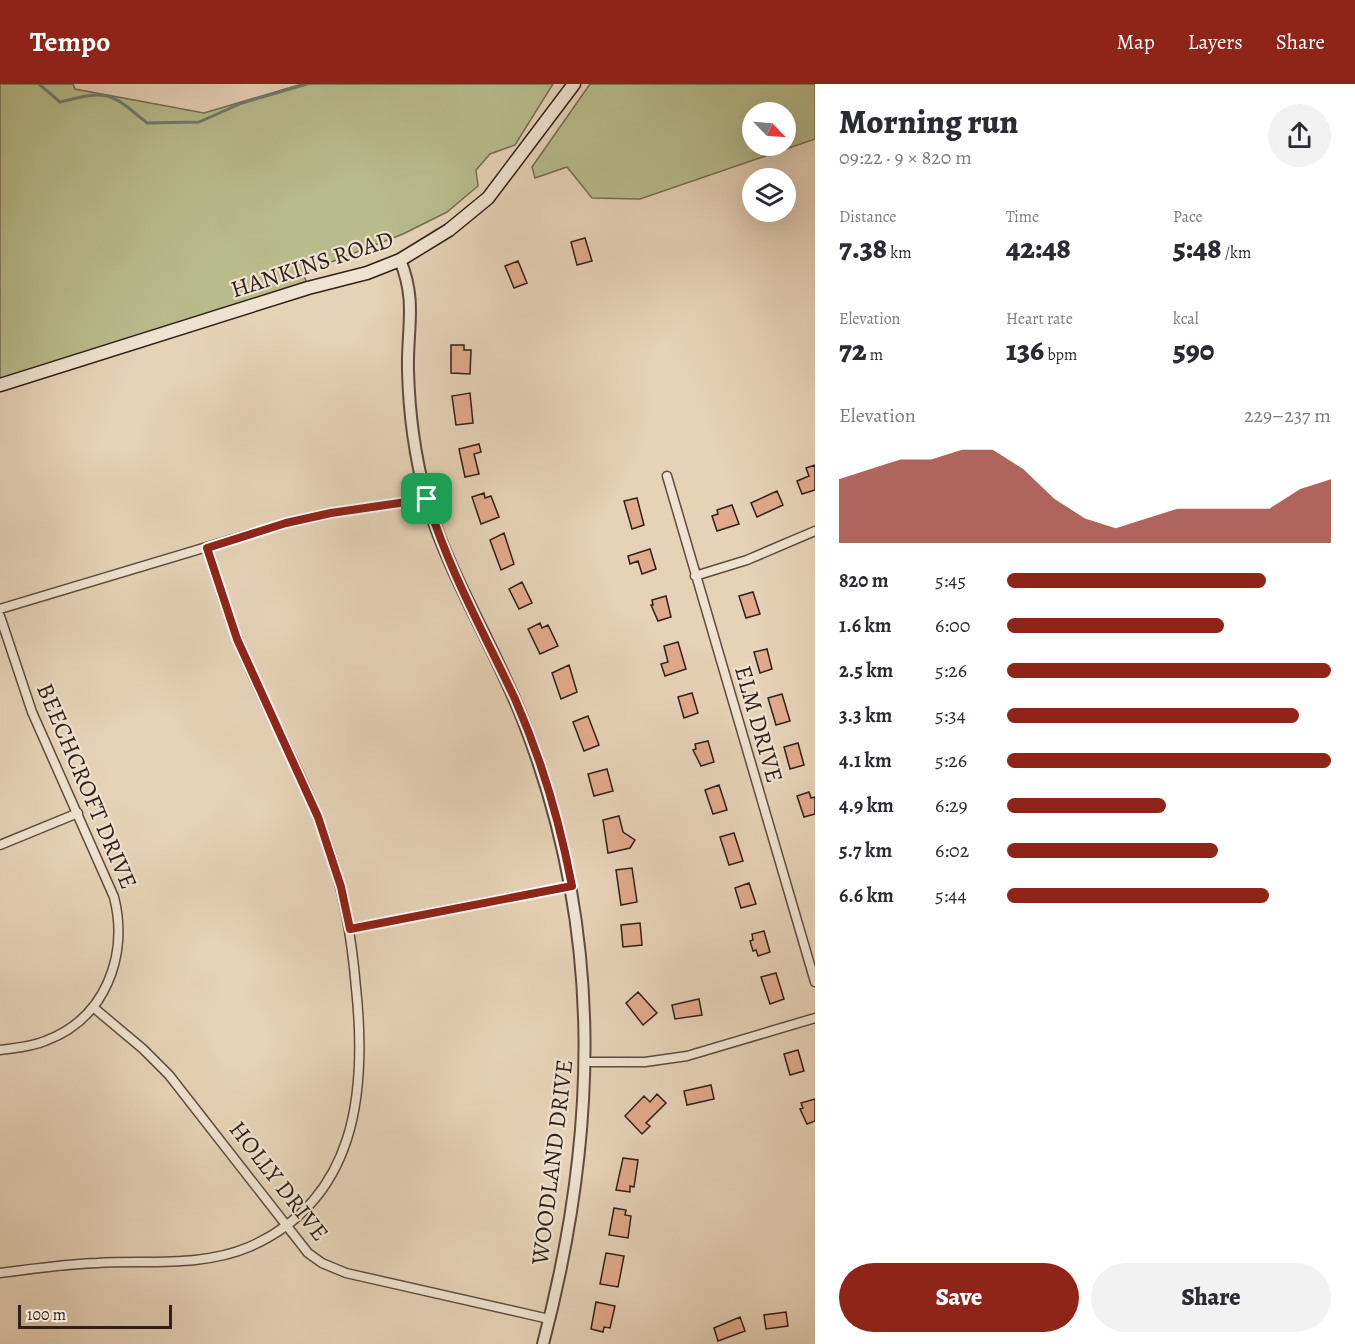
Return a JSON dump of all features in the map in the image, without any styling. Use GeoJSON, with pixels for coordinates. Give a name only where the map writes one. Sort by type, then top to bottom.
{"type":"FeatureCollection","features":[{"type":"Feature","properties":{"kind":"main road","name":"HANKINS ROAD"},"geometry":{"type":"LineString","coordinates":[[0,385],[308,288],[367,273],[400,260],[449,230],[488,198],[574,84]]}},
{"type":"Feature","properties":{"kind":"street","name":"WOODLAND DRIVE"},"geometry":{"type":"LineString","coordinates":[[400,260],[411,289],[409,397],[417,454],[427,499],[449,560],[523,719],[548,793],[572,886],[582,963],[587,1062],[572,1206],[543,1344]]}},
{"type":"Feature","properties":{"kind":"street","name":"ELM DRIVE"},"geometry":{"type":"LineString","coordinates":[[667,476],[815,982]]}},
{"type":"Feature","properties":{"kind":"street"},"geometry":{"type":"LineString","coordinates":[[0,609],[309,518],[427,499]]}},
{"type":"Feature","properties":{"kind":"street"},"geometry":{"type":"LineString","coordinates":[[695,576],[747,560],[815,531]]}},
{"type":"Feature","properties":{"kind":"street"},"geometry":{"type":"LineString","coordinates":[[0,1273],[98,1263],[220,1257],[260,1241],[285,1226],[313,1202],[334,1171],[346,1145],[356,1108],[360,1033],[350,929],[341,887],[318,817],[237,639],[207,548]]}},
{"type":"Feature","properties":{"kind":"street","name":"BEECHCROFT DRIVE"},"geometry":{"type":"LineString","coordinates":[[0,616],[32,712],[114,897],[120,929],[116,963],[107,987],[93,1007],[75,1024],[47,1041],[0,1050]]}},
{"type":"Feature","properties":{"kind":"street"},"geometry":{"type":"LineString","coordinates":[[0,845],[78,813]]}},
{"type":"Feature","properties":{"kind":"street"},"geometry":{"type":"LineString","coordinates":[[350,929],[572,886]]}},
{"type":"Feature","properties":{"kind":"street","name":"HOLLY DRIVE"},"geometry":{"type":"LineString","coordinates":[[93,1007],[143,1049],[175,1082],[285,1226],[308,1253],[322,1263],[346,1273],[549,1319]]}},
{"type":"Feature","properties":{"kind":"street"},"geometry":{"type":"LineString","coordinates":[[587,1062],[645,1062],[687,1056],[815,1018]]}},
{"type":"Feature","properties":{"kind":"green space"},"geometry":{"type":"Polygon","coordinates":[[[0,84],[73,84],[75,89],[204,113],[302,84],[553,84],[515,145],[490,154],[476,170],[478,186],[447,212],[403,234],[303,273],[309,289],[0,384],[0,84]]]}},
{"type":"Feature","properties":{"kind":"green space"},"geometry":{"type":"Polygon","coordinates":[[[590,84],[815,84],[815,139],[796,146],[796,102],[742,102],[742,156],[765,156],[640,199],[592,198],[567,167],[535,178],[532,167],[590,84]]]}},
{"type":"Feature","properties":{"kind":"building"},"geometry":{"type":"Polygon","coordinates":[[[585,238],[592,261],[577,265],[571,242],[585,238]]]}},
{"type":"Feature","properties":{"kind":"building"},"geometry":{"type":"Polygon","coordinates":[[[518,261],[527,283],[514,288],[505,266],[518,261]]]}},
{"type":"Feature","properties":{"kind":"building"},"geometry":{"type":"Polygon","coordinates":[[[451,345],[464,345],[464,350],[471,350],[470,374],[451,373],[451,345]]]}},
{"type":"Feature","properties":{"kind":"building"},"geometry":{"type":"Polygon","coordinates":[[[470,393],[473,423],[456,425],[452,396],[470,393]]]}},
{"type":"Feature","properties":{"kind":"building"},"geometry":{"type":"Polygon","coordinates":[[[479,444],[481,452],[474,454],[479,474],[465,477],[459,449],[479,444]]]}},
{"type":"Feature","properties":{"kind":"building"},"geometry":{"type":"Polygon","coordinates":[[[815,465],[815,490],[802,494],[797,481],[809,476],[806,468],[815,465]]]}},
{"type":"Feature","properties":{"kind":"building"},"geometry":{"type":"Polygon","coordinates":[[[777,491],[783,505],[757,517],[751,503],[777,491]]]}},
{"type":"Feature","properties":{"kind":"building"},"geometry":{"type":"Polygon","coordinates":[[[484,493],[485,498],[491,496],[499,517],[481,524],[472,497],[484,493]]]}},
{"type":"Feature","properties":{"kind":"building"},"geometry":{"type":"Polygon","coordinates":[[[637,498],[644,525],[632,529],[624,501],[637,498]]]}},
{"type":"Feature","properties":{"kind":"building"},"geometry":{"type":"Polygon","coordinates":[[[732,505],[739,524],[717,531],[712,516],[718,514],[717,510],[732,505]]]}},
{"type":"Feature","properties":{"kind":"building"},"geometry":{"type":"Polygon","coordinates":[[[504,533],[514,564],[501,570],[490,540],[504,533]]]}},
{"type":"Feature","properties":{"kind":"building"},"geometry":{"type":"Polygon","coordinates":[[[650,549],[656,569],[642,574],[638,561],[630,564],[628,556],[650,549]]]}},
{"type":"Feature","properties":{"kind":"building"},"geometry":{"type":"Polygon","coordinates":[[[522,582],[532,603],[519,609],[509,589],[522,582]]]}},
{"type":"Feature","properties":{"kind":"building"},"geometry":{"type":"Polygon","coordinates":[[[753,592],[760,614],[746,618],[739,596],[753,592]]]}},
{"type":"Feature","properties":{"kind":"building"},"geometry":{"type":"Polygon","coordinates":[[[666,596],[671,617],[658,621],[651,605],[653,605],[652,600],[666,596]]]}},
{"type":"Feature","properties":{"kind":"building"},"geometry":{"type":"Polygon","coordinates":[[[540,623],[542,628],[548,625],[558,646],[540,654],[528,629],[540,623]]]}},
{"type":"Feature","properties":{"kind":"building"},"geometry":{"type":"Polygon","coordinates":[[[678,642],[686,669],[665,676],[661,664],[668,662],[664,646],[678,642]]]}},
{"type":"Feature","properties":{"kind":"building"},"geometry":{"type":"Polygon","coordinates":[[[767,649],[772,669],[760,673],[754,652],[767,649]]]}},
{"type":"Feature","properties":{"kind":"building"},"geometry":{"type":"Polygon","coordinates":[[[569,665],[577,692],[561,699],[552,673],[569,665]]]}},
{"type":"Feature","properties":{"kind":"building"},"geometry":{"type":"Polygon","coordinates":[[[692,693],[698,713],[684,718],[678,697],[692,693]]]}},
{"type":"Feature","properties":{"kind":"building"},"geometry":{"type":"Polygon","coordinates":[[[782,694],[790,721],[776,725],[768,698],[782,694]]]}},
{"type":"Feature","properties":{"kind":"building"},"geometry":{"type":"Polygon","coordinates":[[[588,716],[599,745],[584,751],[573,722],[588,716]]]}},
{"type":"Feature","properties":{"kind":"building"},"geometry":{"type":"Polygon","coordinates":[[[708,741],[714,762],[701,766],[693,750],[696,749],[695,744],[708,741]]]}},
{"type":"Feature","properties":{"kind":"building"},"geometry":{"type":"Polygon","coordinates":[[[798,743],[804,765],[790,769],[784,747],[798,743]]]}},
{"type":"Feature","properties":{"kind":"building"},"geometry":{"type":"Polygon","coordinates":[[[607,769],[613,791],[594,796],[588,774],[607,769]]]}},
{"type":"Feature","properties":{"kind":"building"},"geometry":{"type":"Polygon","coordinates":[[[719,785],[727,810],[713,814],[705,790],[719,785]]]}},
{"type":"Feature","properties":{"kind":"building"},"geometry":{"type":"Polygon","coordinates":[[[809,792],[811,798],[815,797],[815,814],[804,817],[797,796],[809,792]]]}},
{"type":"Feature","properties":{"kind":"building"},"geometry":{"type":"Polygon","coordinates":[[[619,816],[623,832],[635,840],[630,848],[608,853],[603,820],[619,816]]]}},
{"type":"Feature","properties":{"kind":"building"},"geometry":{"type":"Polygon","coordinates":[[[734,833],[743,861],[729,865],[720,837],[734,833]]]}},
{"type":"Feature","properties":{"kind":"building"},"geometry":{"type":"Polygon","coordinates":[[[632,868],[637,902],[621,905],[616,870],[632,868]]]}},
{"type":"Feature","properties":{"kind":"building"},"geometry":{"type":"Polygon","coordinates":[[[749,883],[756,904],[741,908],[735,888],[749,883]]]}},
{"type":"Feature","properties":{"kind":"building"},"geometry":{"type":"Polygon","coordinates":[[[640,923],[642,945],[623,947],[621,925],[640,923]]]}},
{"type":"Feature","properties":{"kind":"building"},"geometry":{"type":"Polygon","coordinates":[[[764,931],[770,952],[758,956],[756,950],[753,951],[750,941],[753,940],[752,934],[764,931]]]}},
{"type":"Feature","properties":{"kind":"building"},"geometry":{"type":"Polygon","coordinates":[[[776,973],[784,999],[770,1004],[761,977],[776,973]]]}},
{"type":"Feature","properties":{"kind":"building"},"geometry":{"type":"Polygon","coordinates":[[[638,992],[657,1013],[643,1025],[626,1003],[638,992]]]}},
{"type":"Feature","properties":{"kind":"building"},"geometry":{"type":"Polygon","coordinates":[[[699,999],[702,1015],[675,1019],[672,1005],[699,999]]]}},
{"type":"Feature","properties":{"kind":"building"},"geometry":{"type":"Polygon","coordinates":[[[798,1050],[804,1071],[790,1075],[784,1054],[798,1050]]]}},
{"type":"Feature","properties":{"kind":"building"},"geometry":{"type":"Polygon","coordinates":[[[711,1085],[714,1099],[687,1105],[684,1091],[711,1085]]]}},
{"type":"Feature","properties":{"kind":"building"},"geometry":{"type":"Polygon","coordinates":[[[657,1094],[666,1103],[646,1123],[650,1126],[642,1134],[625,1116],[644,1096],[650,1102],[657,1094]]]}},
{"type":"Feature","properties":{"kind":"building"},"geometry":{"type":"Polygon","coordinates":[[[815,1099],[815,1121],[807,1124],[800,1109],[803,1108],[801,1103],[815,1099]]]}},
{"type":"Feature","properties":{"kind":"building"},"geometry":{"type":"Polygon","coordinates":[[[623,1158],[638,1160],[634,1187],[630,1186],[630,1192],[616,1190],[623,1158]]]}},
{"type":"Feature","properties":{"kind":"building"},"geometry":{"type":"Polygon","coordinates":[[[614,1208],[626,1210],[625,1215],[631,1216],[628,1238],[609,1235],[614,1208]]]}},
{"type":"Feature","properties":{"kind":"building"},"geometry":{"type":"Polygon","coordinates":[[[606,1253],[624,1256],[618,1287],[600,1284],[606,1253]]]}},
{"type":"Feature","properties":{"kind":"building"},"geometry":{"type":"Polygon","coordinates":[[[596,1302],[615,1306],[610,1328],[604,1327],[603,1332],[591,1329],[596,1302]]]}},
{"type":"Feature","properties":{"kind":"building"},"geometry":{"type":"Polygon","coordinates":[[[786,1312],[788,1326],[766,1329],[764,1315],[786,1312]]]}},
{"type":"Feature","properties":{"kind":"building"},"geometry":{"type":"Polygon","coordinates":[[[740,1317],[745,1331],[718,1341],[714,1328],[740,1317]]]}},
{"type":"Feature","properties":{"kind":"waterway"},"geometry":{"type":"LineString","coordinates":[[39,84],[60,102],[88,96],[107,96],[124,105],[147,123],[199,122],[242,103],[307,84]]}},
{"type":"Feature","properties":{"kind":"route"},"geometry":{"type":"LineString","coordinates":[[427,499],[449,560],[515,700],[534,748],[572,886],[350,929],[341,887],[318,817],[237,639],[207,548],[286,523],[331,513],[427,499]]}}]}
